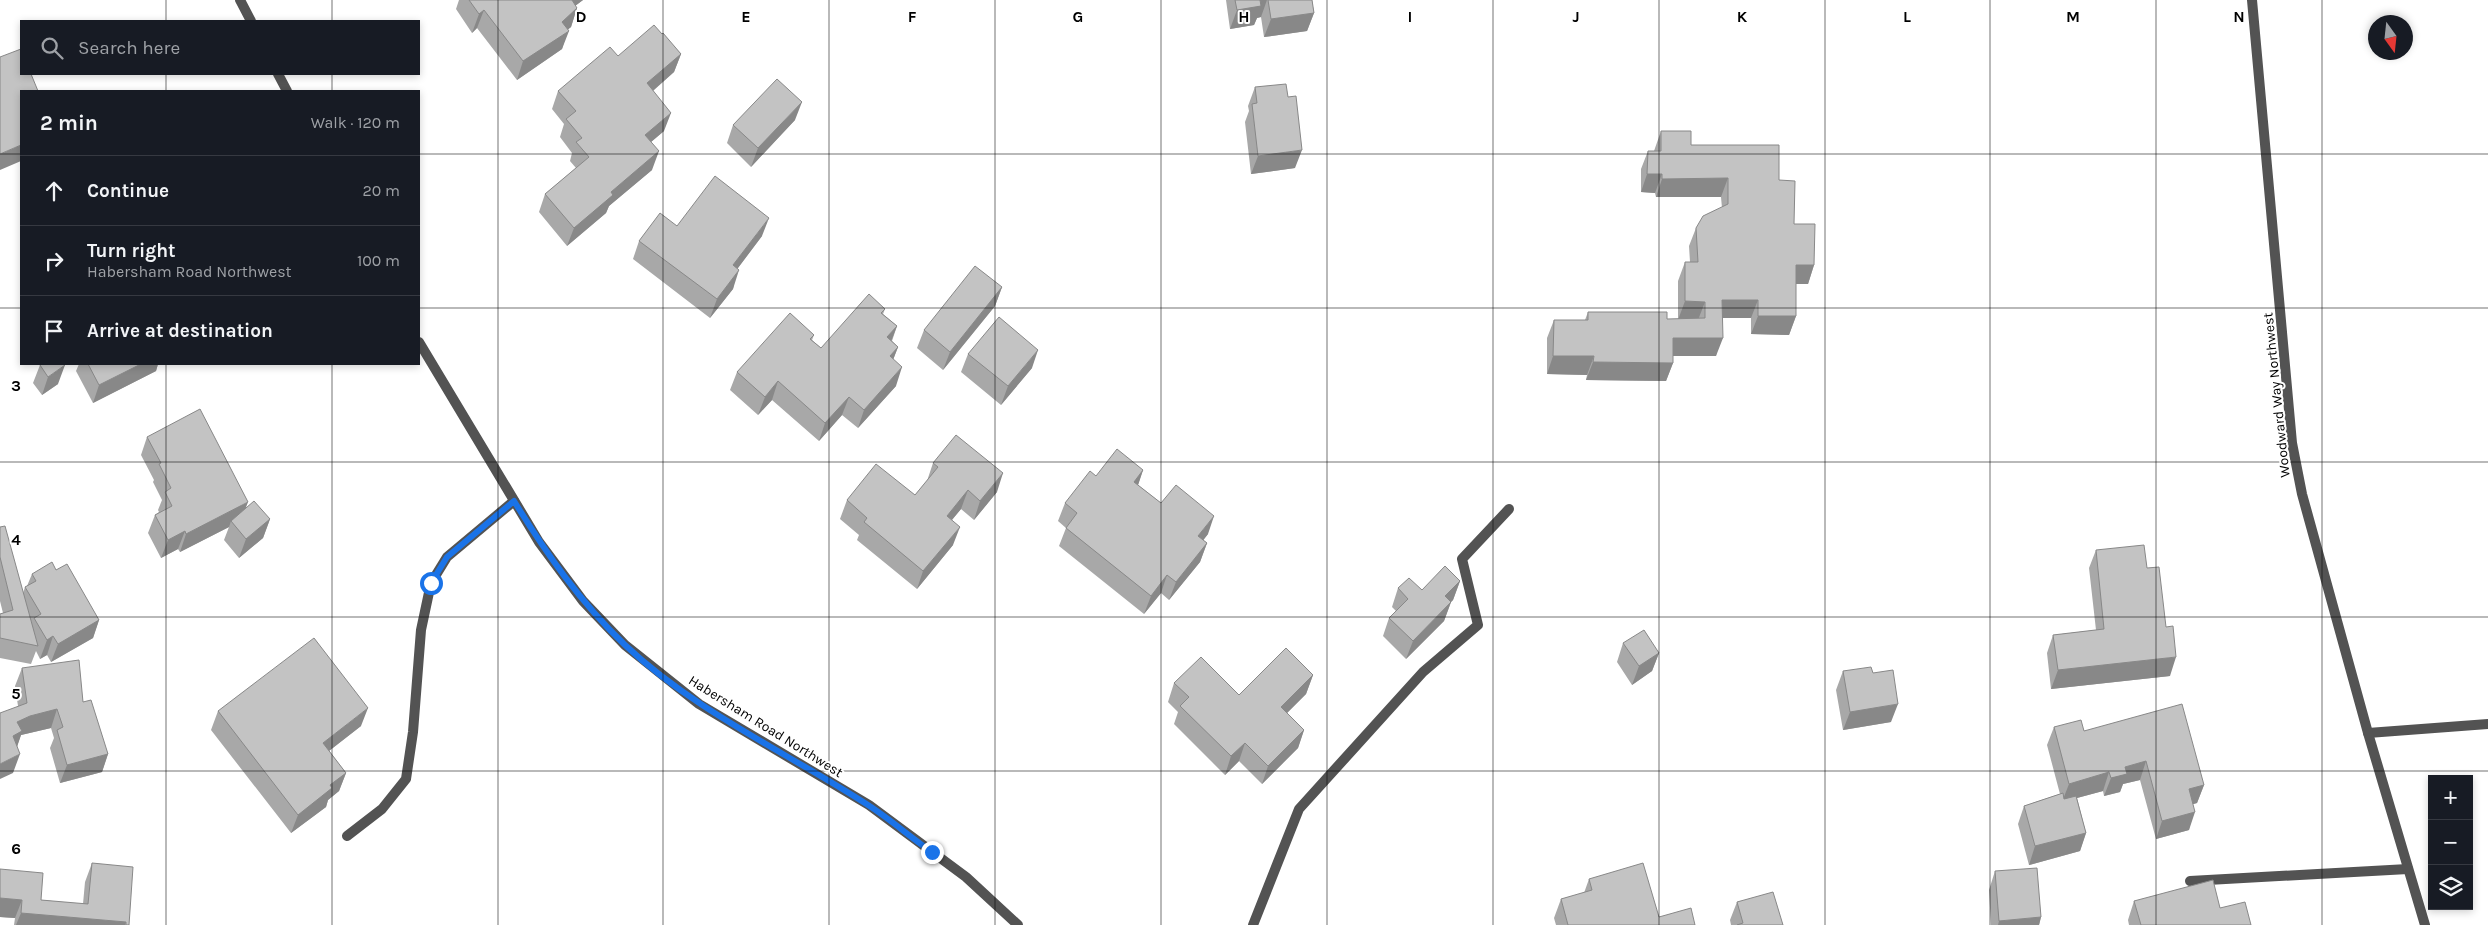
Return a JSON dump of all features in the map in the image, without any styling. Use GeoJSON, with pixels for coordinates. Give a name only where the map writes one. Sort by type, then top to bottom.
{"type":"FeatureCollection","features":[{"type":"Feature","properties":{"kind":"street"},"geometry":{"type":"LineString","coordinates":[[240,0],[250,20]]}},
{"type":"Feature","properties":{"kind":"street","name":"Woodward Way Northwest"},"geometry":{"type":"LineString","coordinates":[[2252,0],[2292,443],[2302,494],[2389,807],[2425,925]]}},
{"type":"Feature","properties":{"kind":"street"},"geometry":{"type":"LineString","coordinates":[[279,75],[286,90]]}},
{"type":"Feature","properties":{"kind":"street","name":"Habersham Road Northwest"},"geometry":{"type":"LineString","coordinates":[[420,344],[539,542],[583,601],[625,645],[699,704],[868,805],[966,877],[1018,925]]}},
{"type":"Feature","properties":{"kind":"street"},"geometry":{"type":"LineString","coordinates":[[347,836],[382,809],[406,779],[413,732],[421,630],[431,583],[447,557],[514,501]]}},
{"type":"Feature","properties":{"kind":"street"},"geometry":{"type":"LineString","coordinates":[[1253,925],[1299,809],[1423,672],[1478,625],[1462,559],[1509,509]]}},
{"type":"Feature","properties":{"kind":"street"},"geometry":{"type":"LineString","coordinates":[[2368,733],[2488,724]]}},
{"type":"Feature","properties":{"kind":"street"},"geometry":{"type":"LineString","coordinates":[[2190,881],[2408,869]]}},
{"type":"Feature","properties":{"kind":"building"},"geometry":{"type":"Polygon","coordinates":[[[469,0],[572,0],[577,8],[562,22],[569,31],[523,61],[484,10],[479,14],[469,0]]]}},
{"type":"Feature","properties":{"kind":"building"},"geometry":{"type":"Polygon","coordinates":[[[1235,0],[1260,0],[1261,6],[1237,10],[1235,0]]]}},
{"type":"Feature","properties":{"kind":"building"},"geometry":{"type":"Polygon","coordinates":[[[1268,0],[1312,0],[1314,13],[1271,19],[1268,0]]]}},
{"type":"Feature","properties":{"kind":"building"},"geometry":{"type":"Polygon","coordinates":[[[654,25],[681,54],[647,83],[671,113],[645,135],[659,151],[611,192],[613,195],[574,228],[545,194],[589,157],[576,142],[582,138],[566,119],[576,111],[558,91],[610,47],[618,56],[654,25]]]}},
{"type":"Feature","properties":{"kind":"building"},"geometry":{"type":"Polygon","coordinates":[[[20,49],[20,75],[31,75],[38,90],[20,90],[20,145],[0,154],[0,57],[20,49]]]}},
{"type":"Feature","properties":{"kind":"building"},"geometry":{"type":"Polygon","coordinates":[[[777,79],[802,102],[758,148],[733,125],[777,79]]]}},
{"type":"Feature","properties":{"kind":"building"},"geometry":{"type":"Polygon","coordinates":[[[1286,84],[1288,97],[1296,96],[1302,150],[1258,156],[1252,104],[1257,103],[1255,87],[1286,84]]]}},
{"type":"Feature","properties":{"kind":"building"},"geometry":{"type":"Polygon","coordinates":[[[1661,131],[1691,131],[1691,145],[1779,145],[1779,180],[1795,181],[1794,224],[1815,224],[1814,265],[1796,265],[1796,316],[1758,316],[1758,300],[1722,300],[1723,338],[1673,338],[1673,363],[1593,362],[1594,356],[1553,356],[1554,320],[1588,320],[1588,312],[1667,312],[1667,319],[1705,318],[1705,302],[1685,301],[1685,262],[1698,262],[1696,228],[1703,216],[1728,204],[1728,178],[1662,179],[1662,174],[1647,174],[1648,151],[1661,151],[1661,131]]]}},
{"type":"Feature","properties":{"kind":"building"},"geometry":{"type":"Polygon","coordinates":[[[715,176],[769,218],[733,265],[739,270],[717,299],[639,241],[660,213],[677,226],[715,176]]]}},
{"type":"Feature","properties":{"kind":"building"},"geometry":{"type":"Polygon","coordinates":[[[975,266],[1002,287],[950,352],[924,330],[975,266]]]}},
{"type":"Feature","properties":{"kind":"building"},"geometry":{"type":"Polygon","coordinates":[[[869,294],[885,309],[881,313],[897,326],[887,337],[898,347],[890,356],[902,367],[864,410],[849,397],[825,423],[778,381],[765,397],[737,372],[790,313],[814,335],[810,339],[821,348],[869,294]]]}},
{"type":"Feature","properties":{"kind":"building"},"geometry":{"type":"Polygon","coordinates":[[[999,317],[1038,350],[1008,386],[968,354],[999,317]]]}},
{"type":"Feature","properties":{"kind":"building"},"geometry":{"type":"Polygon","coordinates":[[[40,365],[65,365],[48,377],[40,365]]]}},
{"type":"Feature","properties":{"kind":"building"},"geometry":{"type":"Polygon","coordinates":[[[89,365],[139,365],[99,385],[89,365]]]}},
{"type":"Feature","properties":{"kind":"building"},"geometry":{"type":"Polygon","coordinates":[[[200,409],[248,502],[186,534],[185,531],[168,540],[155,515],[172,506],[165,492],[171,488],[159,464],[161,463],[147,437],[200,409]]]}},
{"type":"Feature","properties":{"kind":"building"},"geometry":{"type":"Polygon","coordinates":[[[956,435],[1003,473],[980,501],[968,490],[947,516],[960,527],[923,571],[864,522],[867,518],[847,500],[876,464],[915,495],[938,467],[933,463],[956,435]]]}},
{"type":"Feature","properties":{"kind":"building"},"geometry":{"type":"Polygon","coordinates":[[[1117,449],[1143,470],[1134,482],[1161,503],[1176,485],[1214,516],[1198,536],[1207,543],[1176,582],[1167,575],[1151,596],[1066,528],[1077,513],[1065,503],[1090,471],[1096,476],[1117,449]]]}},
{"type":"Feature","properties":{"kind":"building"},"geometry":{"type":"Polygon","coordinates":[[[254,501],[270,519],[246,539],[231,521],[254,501]]]}},
{"type":"Feature","properties":{"kind":"building"},"geometry":{"type":"Polygon","coordinates":[[[5,526],[38,646],[0,638],[0,614],[13,610],[0,557],[0,527],[5,526]]]}},
{"type":"Feature","properties":{"kind":"building"},"geometry":{"type":"Polygon","coordinates":[[[2144,545],[2147,568],[2159,567],[2166,627],[2173,626],[2176,657],[2058,670],[2053,635],[2104,629],[2096,550],[2144,545]]]}},
{"type":"Feature","properties":{"kind":"building"},"geometry":{"type":"Polygon","coordinates":[[[52,562],[56,570],[67,564],[99,620],[58,644],[53,636],[47,640],[34,618],[41,614],[25,587],[36,581],[32,574],[52,562]]]}},
{"type":"Feature","properties":{"kind":"building"},"geometry":{"type":"Polygon","coordinates":[[[1445,566],[1460,581],[1445,596],[1451,602],[1413,641],[1389,618],[1408,599],[1398,588],[1409,578],[1422,590],[1445,566]]]}},
{"type":"Feature","properties":{"kind":"building"},"geometry":{"type":"Polygon","coordinates":[[[1644,630],[1659,653],[1639,666],[1623,643],[1644,630]]]}},
{"type":"Feature","properties":{"kind":"building"},"geometry":{"type":"Polygon","coordinates":[[[314,638],[368,708],[323,743],[346,773],[330,785],[332,788],[298,815],[218,711],[314,638]]]}},
{"type":"Feature","properties":{"kind":"building"},"geometry":{"type":"Polygon","coordinates":[[[1286,648],[1313,675],[1281,707],[1304,730],[1268,766],[1245,743],[1231,756],[1180,706],[1189,697],[1174,683],[1201,657],[1239,695],[1286,648]]]}},
{"type":"Feature","properties":{"kind":"building"},"geometry":{"type":"Polygon","coordinates":[[[79,660],[83,702],[91,700],[108,754],[67,765],[57,730],[63,727],[57,709],[30,716],[17,722],[22,731],[13,736],[20,754],[0,764],[0,713],[27,703],[22,668],[79,660]]]}},
{"type":"Feature","properties":{"kind":"building"},"geometry":{"type":"Polygon","coordinates":[[[1871,667],[1873,673],[1893,670],[1898,704],[1850,712],[1843,671],[1871,667]]]}},
{"type":"Feature","properties":{"kind":"building"},"geometry":{"type":"Polygon","coordinates":[[[2182,704],[2204,785],[2189,789],[2195,812],[2162,821],[2146,761],[2125,767],[2127,774],[2111,778],[2109,772],[2069,784],[2054,727],[2081,720],[2084,731],[2182,704]]]}},
{"type":"Feature","properties":{"kind":"building"},"geometry":{"type":"Polygon","coordinates":[[[2063,793],[2064,799],[2076,796],[2086,833],[2035,846],[2024,806],[2063,793]]]}},
{"type":"Feature","properties":{"kind":"building"},"geometry":{"type":"Polygon","coordinates":[[[92,863],[133,867],[129,925],[126,925],[126,922],[21,913],[22,900],[0,898],[0,869],[43,873],[41,900],[88,904],[92,863]]]}},
{"type":"Feature","properties":{"kind":"building"},"geometry":{"type":"Polygon","coordinates":[[[1643,863],[1659,917],[1691,908],[1695,925],[1568,925],[1561,899],[1592,890],[1589,879],[1643,863]]]}},
{"type":"Feature","properties":{"kind":"building"},"geometry":{"type":"Polygon","coordinates":[[[2037,868],[2041,917],[1999,921],[1995,871],[2037,868]]]}},
{"type":"Feature","properties":{"kind":"building"},"geometry":{"type":"Polygon","coordinates":[[[2213,880],[2220,908],[2245,902],[2251,925],[2141,925],[2134,901],[2213,880]]]}},
{"type":"Feature","properties":{"kind":"building"},"geometry":{"type":"Polygon","coordinates":[[[1773,892],[1783,925],[1737,925],[1743,923],[1737,902],[1773,892]]]}},
{"type":"Feature","properties":{"kind":"route"},"geometry":{"type":"LineString","coordinates":[[431,583],[447,557],[514,501],[539,542],[583,601],[625,645],[699,704],[868,805],[932,852]]}}]}
